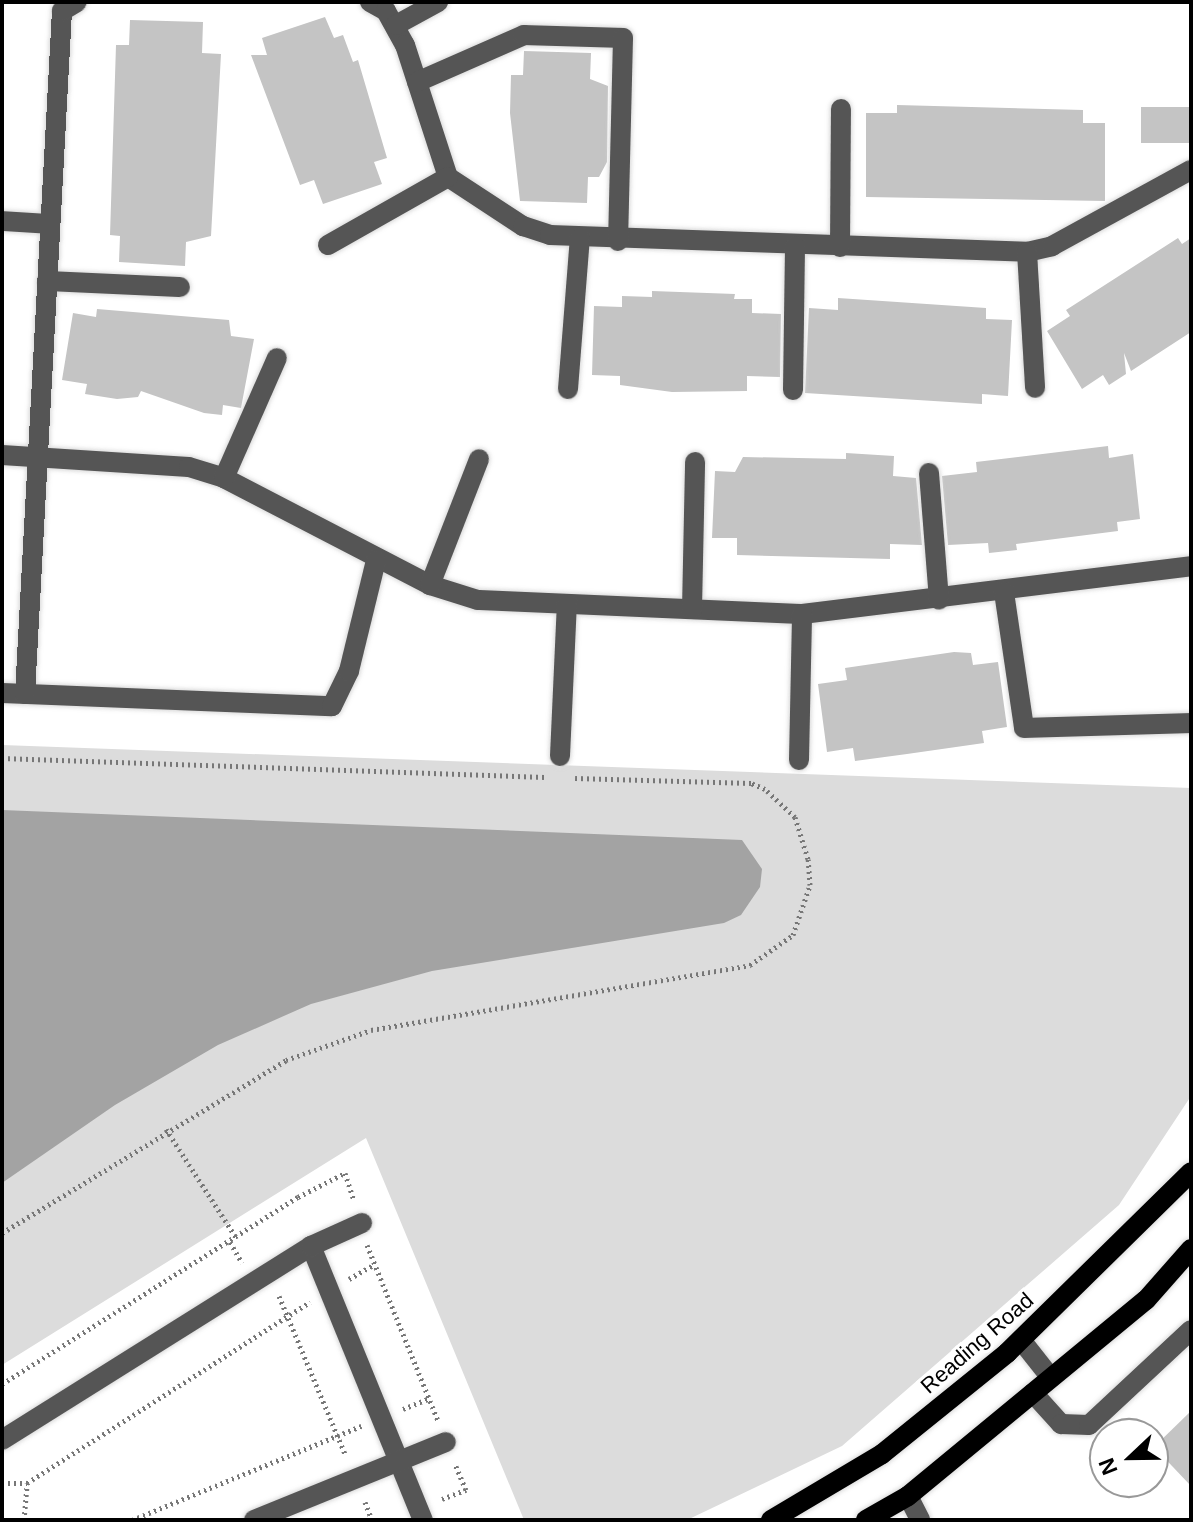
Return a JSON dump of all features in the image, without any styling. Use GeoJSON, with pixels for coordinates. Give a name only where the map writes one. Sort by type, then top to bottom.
{"type":"FeatureCollection","features":[{"type":"Feature","properties":{"kind":"main road","name":"Reading Road"},"geometry":{"type":"LineString","coordinates":[[771,1520],[882,1454],[1021,1340],[1191,1172]]}},
{"type":"Feature","properties":{"kind":"main road"},"geometry":{"type":"LineString","coordinates":[[866,1520],[908,1496],[1146,1300],[1191,1249]]}},
{"type":"Feature","properties":{"kind":"lane"},"geometry":{"type":"LineString","coordinates":[[370,2],[396,25],[448,177],[523,226],[580,238],[618,241],[1027,252],[1052,246],[1188,177]]}},
{"type":"Feature","properties":{"kind":"lane"},"geometry":{"type":"LineString","coordinates":[[396,25],[438,2]]}},
{"type":"Feature","properties":{"kind":"lane"},"geometry":{"type":"LineString","coordinates":[[25,694],[61,5]]}},
{"type":"Feature","properties":{"kind":"lane"},"geometry":{"type":"LineString","coordinates":[[417,82],[524,35],[623,38],[618,241]]}},
{"type":"Feature","properties":{"kind":"lane"},"geometry":{"type":"LineString","coordinates":[[840,247],[841,109]]}},
{"type":"Feature","properties":{"kind":"lane"},"geometry":{"type":"LineString","coordinates":[[328,245],[448,177]]}},
{"type":"Feature","properties":{"kind":"lane"},"geometry":{"type":"LineString","coordinates":[[2,221],[50,224]]}},
{"type":"Feature","properties":{"kind":"lane"},"geometry":{"type":"LineString","coordinates":[[568,389],[580,238]]}},
{"type":"Feature","properties":{"kind":"lane"},"geometry":{"type":"LineString","coordinates":[[793,390],[795,246]]}},
{"type":"Feature","properties":{"kind":"lane"},"geometry":{"type":"LineString","coordinates":[[1027,252],[1035,388]]}},
{"type":"Feature","properties":{"kind":"lane"},"geometry":{"type":"LineString","coordinates":[[47,281],[180,287]]}},
{"type":"Feature","properties":{"kind":"lane"},"geometry":{"type":"LineString","coordinates":[[224,478],[277,358]]}},
{"type":"Feature","properties":{"kind":"lane"},"geometry":{"type":"LineString","coordinates":[[2,455],[189,467],[224,478],[376,560],[430,585],[478,600],[802,614],[1004,592],[1191,566]]}},
{"type":"Feature","properties":{"kind":"lane"},"geometry":{"type":"LineString","coordinates":[[430,585],[479,459]]}},
{"type":"Feature","properties":{"kind":"lane"},"geometry":{"type":"LineString","coordinates":[[692,609],[695,462]]}},
{"type":"Feature","properties":{"kind":"lane"},"geometry":{"type":"LineString","coordinates":[[929,473],[939,600]]}},
{"type":"Feature","properties":{"kind":"lane"},"geometry":{"type":"LineString","coordinates":[[2,693],[332,706],[349,671],[376,560]]}},
{"type":"Feature","properties":{"kind":"lane"},"geometry":{"type":"LineString","coordinates":[[1004,592],[1024,728],[1191,723]]}},
{"type":"Feature","properties":{"kind":"lane"},"geometry":{"type":"LineString","coordinates":[[560,756],[567,604]]}},
{"type":"Feature","properties":{"kind":"lane"},"geometry":{"type":"LineString","coordinates":[[799,760],[802,614]]}},
{"type":"Feature","properties":{"kind":"lane"},"geometry":{"type":"LineString","coordinates":[[2,1440],[311,1246],[362,1223]]}},
{"type":"Feature","properties":{"kind":"lane"},"geometry":{"type":"LineString","coordinates":[[311,1246],[423,1520]]}},
{"type":"Feature","properties":{"kind":"lane"},"geometry":{"type":"LineString","coordinates":[[1033,1393],[1061,1424],[1089,1425],[1191,1330]]}},
{"type":"Feature","properties":{"kind":"lane"},"geometry":{"type":"LineString","coordinates":[[1021,1340],[1051,1378]]}},
{"type":"Feature","properties":{"kind":"lane"},"geometry":{"type":"LineString","coordinates":[[254,1520],[446,1442]]}},
{"type":"Feature","properties":{"kind":"lane"},"geometry":{"type":"LineString","coordinates":[[908,1496],[920,1520]]}},
{"type":"Feature","properties":{"kind":"path"},"geometry":{"type":"LineString","coordinates":[[2,758],[549,777]]}},
{"type":"Feature","properties":{"kind":"path"},"geometry":{"type":"LineString","coordinates":[[2,1233],[166,1129],[286,1060],[371,1030],[697,978],[750,965],[793,935],[810,885],[808,859],[795,817],[765,789],[751,783],[565,778]]}},
{"type":"Feature","properties":{"kind":"path"},"geometry":{"type":"LineString","coordinates":[[166,1129],[236,1237]]}},
{"type":"Feature","properties":{"kind":"path"},"geometry":{"type":"LineString","coordinates":[[2,1384],[236,1237],[345,1173],[373,1265],[466,1490]]}},
{"type":"Feature","properties":{"kind":"path"},"geometry":{"type":"LineString","coordinates":[[230,1242],[245,1266],[261,1277],[289,1315],[372,1520]]}},
{"type":"Feature","properties":{"kind":"path"},"geometry":{"type":"LineString","coordinates":[[2,1483],[27,1483],[289,1315],[373,1265]]}},
{"type":"Feature","properties":{"kind":"path"},"geometry":{"type":"LineString","coordinates":[[132,1520],[428,1399]]}},
{"type":"Feature","properties":{"kind":"path"},"geometry":{"type":"LineString","coordinates":[[24,1520],[27,1483]]}},
{"type":"Feature","properties":{"kind":"shaded area"},"geometry":{"type":"Polygon","coordinates":[[[2,745],[1191,788],[1191,1096],[1119,1205],[842,1446],[687,1520],[524,1520],[366,1138],[2,1365],[2,745]]]}},
{"type":"Feature","properties":{"kind":"shaded area"},"geometry":{"type":"Polygon","coordinates":[[[2,810],[742,840],[762,869],[760,887],[741,915],[724,923],[432,971],[311,1004],[218,1045],[115,1105],[2,1183],[2,810]]]}},
{"type":"Feature","properties":{"kind":"building"},"geometry":{"type":"Polygon","coordinates":[[[325,17],[334,38],[343,35],[353,62],[358,60],[387,158],[374,162],[382,184],[323,204],[314,180],[300,185],[251,55],[267,55],[262,38],[325,17]]]}},
{"type":"Feature","properties":{"kind":"building"},"geometry":{"type":"Polygon","coordinates":[[[130,20],[203,22],[202,53],[221,54],[211,236],[186,242],[185,266],[119,262],[120,236],[110,235],[116,45],[129,45],[130,20]]]}},
{"type":"Feature","properties":{"kind":"building"},"geometry":{"type":"Polygon","coordinates":[[[524,51],[591,53],[590,79],[608,86],[607,162],[599,177],[588,177],[587,203],[520,201],[510,113],[511,75],[523,75],[524,51]]]}},
{"type":"Feature","properties":{"kind":"building"},"geometry":{"type":"Polygon","coordinates":[[[897,105],[1083,110],[1083,123],[1105,123],[1105,201],[866,197],[866,113],[897,113],[897,105]]]}},
{"type":"Feature","properties":{"kind":"building"},"geometry":{"type":"Polygon","coordinates":[[[1141,107],[1191,107],[1191,143],[1141,143],[1141,107]]]}},
{"type":"Feature","properties":{"kind":"building"},"geometry":{"type":"Polygon","coordinates":[[[1178,238],[1182,244],[1191,238],[1191,332],[1131,371],[1124,353],[1126,374],[1109,385],[1103,375],[1082,389],[1047,331],[1070,316],[1066,310],[1178,238]]]}},
{"type":"Feature","properties":{"kind":"building"},"geometry":{"type":"Polygon","coordinates":[[[652,291],[735,294],[734,299],[752,299],[752,313],[781,314],[780,377],[747,376],[747,391],[672,392],[620,385],[620,376],[592,375],[594,306],[622,307],[622,296],[652,297],[652,291]]]}},
{"type":"Feature","properties":{"kind":"building"},"geometry":{"type":"Polygon","coordinates":[[[838,298],[986,308],[986,319],[1012,320],[1008,396],[982,394],[982,404],[805,393],[809,308],[838,310],[838,298]]]}},
{"type":"Feature","properties":{"kind":"building"},"geometry":{"type":"Polygon","coordinates":[[[97,309],[229,320],[231,336],[254,339],[241,408],[223,405],[222,415],[204,413],[141,391],[138,397],[117,399],[85,394],[87,384],[62,380],[73,313],[96,317],[97,309]]]}},
{"type":"Feature","properties":{"kind":"building"},"geometry":{"type":"Polygon","coordinates":[[[1108,446],[1109,458],[1133,454],[1140,519],[1117,522],[1118,531],[1016,544],[1017,550],[989,553],[988,543],[948,545],[942,476],[977,472],[976,462],[1108,446]]]}},
{"type":"Feature","properties":{"kind":"building"},"geometry":{"type":"Polygon","coordinates":[[[846,453],[894,456],[893,476],[916,478],[922,545],[890,544],[890,559],[737,555],[737,538],[712,538],[715,471],[735,472],[743,457],[846,459],[846,453]]]}},
{"type":"Feature","properties":{"kind":"building"},"geometry":{"type":"Polygon","coordinates":[[[954,652],[971,653],[973,665],[998,662],[1007,727],[982,731],[984,743],[907,754],[855,761],[853,748],[827,752],[818,684],[847,680],[845,668],[954,652]]]}},
{"type":"Feature","properties":{"kind":"building"},"geometry":{"type":"Polygon","coordinates":[[[1191,1411],[1191,1486],[1169,1463],[1169,1432],[1191,1411]]]}}]}
